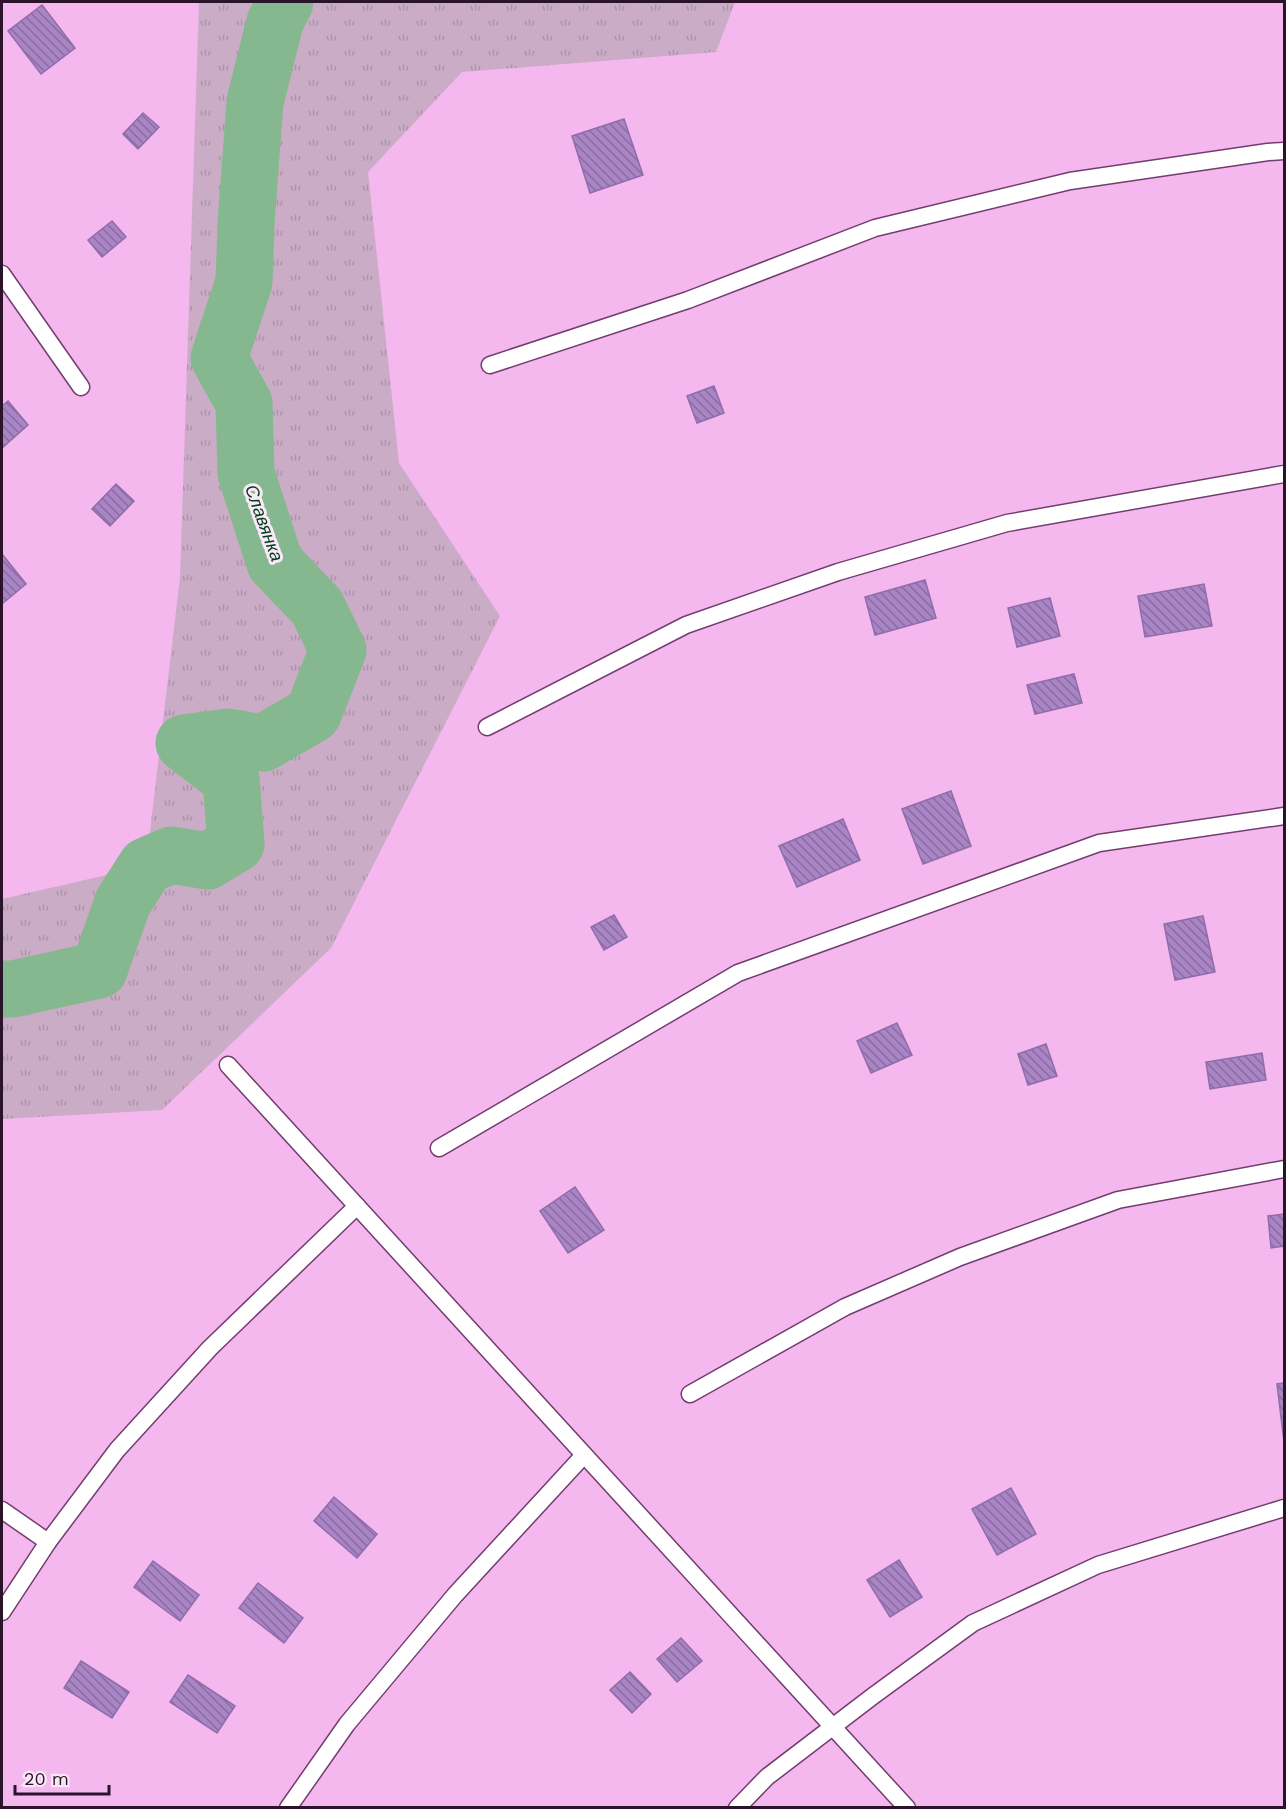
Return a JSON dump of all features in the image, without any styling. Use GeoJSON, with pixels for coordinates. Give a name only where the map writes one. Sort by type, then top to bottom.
{"type":"FeatureCollection","features":[{"type":"Feature","properties":{"kind":"lane"},"geometry":{"type":"LineString","coordinates":[[490,365],[688,300],[875,228],[1070,181],[1284,151]]}},
{"type":"Feature","properties":{"kind":"lane"},"geometry":{"type":"LineString","coordinates":[[2,274],[81,387]]}},
{"type":"Feature","properties":{"kind":"lane"},"geometry":{"type":"LineString","coordinates":[[487,728],[686,626],[838,572],[1007,523],[1284,474]]}},
{"type":"Feature","properties":{"kind":"lane"},"geometry":{"type":"LineString","coordinates":[[439,1148],[738,973],[1099,843],[1284,816]]}},
{"type":"Feature","properties":{"kind":"lane"},"geometry":{"type":"LineString","coordinates":[[228,1065],[907,1808]]}},
{"type":"Feature","properties":{"kind":"lane"},"geometry":{"type":"LineString","coordinates":[[690,1394],[845,1307],[960,1257],[1118,1200],[1284,1169]]}},
{"type":"Feature","properties":{"kind":"lane"},"geometry":{"type":"LineString","coordinates":[[2,1612],[48,1542],[117,1450],[202,1357],[357,1206]]}},
{"type":"Feature","properties":{"kind":"lane"},"geometry":{"type":"LineString","coordinates":[[288,1808],[347,1724],[455,1595],[584,1455]]}},
{"type":"Feature","properties":{"kind":"lane"},"geometry":{"type":"LineString","coordinates":[[737,1808],[767,1777],[973,1623],[1098,1565],[1284,1508]]}},
{"type":"Feature","properties":{"kind":"lane"},"geometry":{"type":"LineString","coordinates":[[2,1509],[48,1542]]}},
{"type":"Feature","properties":{"kind":"green space"},"geometry":{"type":"Polygon","coordinates":[[[199,2],[735,2],[716,52],[462,72],[368,172],[399,463],[500,616],[331,948],[162,1110],[2,1119],[2,899],[146,866],[180,577],[199,2]]]}},
{"type":"Feature","properties":{"kind":"building"},"geometry":{"type":"Polygon","coordinates":[[[42,5],[75,48],[41,74],[8,31],[42,5]]]}},
{"type":"Feature","properties":{"kind":"building"},"geometry":{"type":"Polygon","coordinates":[[[143,113],[159,127],[138,149],[123,134],[143,113]]]}},
{"type":"Feature","properties":{"kind":"building"},"geometry":{"type":"Polygon","coordinates":[[[624,119],[643,175],[590,193],[572,136],[624,119]]]}},
{"type":"Feature","properties":{"kind":"building"},"geometry":{"type":"Polygon","coordinates":[[[112,221],[126,237],[102,257],[88,240],[112,221]]]}},
{"type":"Feature","properties":{"kind":"building"},"geometry":{"type":"Polygon","coordinates":[[[714,386],[724,413],[697,423],[687,396],[714,386]]]}},
{"type":"Feature","properties":{"kind":"building"},"geometry":{"type":"Polygon","coordinates":[[[8,401],[28,425],[2,448],[2,406],[8,401]]]}},
{"type":"Feature","properties":{"kind":"building"},"geometry":{"type":"Polygon","coordinates":[[[116,484],[134,501],[110,526],[92,509],[116,484]]]}},
{"type":"Feature","properties":{"kind":"building"},"geometry":{"type":"Polygon","coordinates":[[[2,554],[26,584],[2,604],[2,554]]]}},
{"type":"Feature","properties":{"kind":"building"},"geometry":{"type":"Polygon","coordinates":[[[925,580],[936,618],[875,635],[865,597],[925,580]]]}},
{"type":"Feature","properties":{"kind":"building"},"geometry":{"type":"Polygon","coordinates":[[[1204,584],[1212,626],[1145,637],[1138,596],[1204,584]]]}},
{"type":"Feature","properties":{"kind":"building"},"geometry":{"type":"Polygon","coordinates":[[[1050,598],[1060,636],[1017,647],[1008,608],[1050,598]]]}},
{"type":"Feature","properties":{"kind":"building"},"geometry":{"type":"Polygon","coordinates":[[[1074,674],[1082,703],[1035,714],[1027,685],[1074,674]]]}},
{"type":"Feature","properties":{"kind":"building"},"geometry":{"type":"Polygon","coordinates":[[[951,791],[971,846],[923,864],[902,809],[951,791]]]}},
{"type":"Feature","properties":{"kind":"building"},"geometry":{"type":"Polygon","coordinates":[[[843,819],[860,860],[797,887],[779,846],[843,819]]]}},
{"type":"Feature","properties":{"kind":"building"},"geometry":{"type":"Polygon","coordinates":[[[614,915],[627,937],[604,950],[591,927],[614,915]]]}},
{"type":"Feature","properties":{"kind":"building"},"geometry":{"type":"Polygon","coordinates":[[[1203,916],[1215,972],[1175,980],[1164,924],[1203,916]]]}},
{"type":"Feature","properties":{"kind":"building"},"geometry":{"type":"Polygon","coordinates":[[[897,1023],[912,1055],[871,1073],[857,1041],[897,1023]]]}},
{"type":"Feature","properties":{"kind":"building"},"geometry":{"type":"Polygon","coordinates":[[[1046,1044],[1057,1076],[1028,1085],[1018,1054],[1046,1044]]]}},
{"type":"Feature","properties":{"kind":"building"},"geometry":{"type":"Polygon","coordinates":[[[1262,1053],[1266,1080],[1210,1089],[1206,1062],[1262,1053]]]}},
{"type":"Feature","properties":{"kind":"building"},"geometry":{"type":"Polygon","coordinates":[[[575,1187],[604,1230],[568,1253],[540,1211],[575,1187]]]}},
{"type":"Feature","properties":{"kind":"building"},"geometry":{"type":"Polygon","coordinates":[[[1284,1214],[1284,1246],[1271,1248],[1268,1216],[1284,1214]]]}},
{"type":"Feature","properties":{"kind":"building"},"geometry":{"type":"Polygon","coordinates":[[[1284,1383],[1284,1442],[1277,1384],[1284,1383]]]}},
{"type":"Feature","properties":{"kind":"building"},"geometry":{"type":"Polygon","coordinates":[[[1011,1488],[1036,1534],[997,1555],[972,1509],[1011,1488]]]}},
{"type":"Feature","properties":{"kind":"building"},"geometry":{"type":"Polygon","coordinates":[[[334,1497],[377,1534],[357,1558],[314,1521],[334,1497]]]}},
{"type":"Feature","properties":{"kind":"building"},"geometry":{"type":"Polygon","coordinates":[[[899,1560],[922,1597],[890,1617],[867,1580],[899,1560]]]}},
{"type":"Feature","properties":{"kind":"building"},"geometry":{"type":"Polygon","coordinates":[[[153,1561],[199,1595],[180,1621],[134,1587],[153,1561]]]}},
{"type":"Feature","properties":{"kind":"building"},"geometry":{"type":"Polygon","coordinates":[[[258,1583],[303,1618],[284,1643],[239,1608],[258,1583]]]}},
{"type":"Feature","properties":{"kind":"building"},"geometry":{"type":"Polygon","coordinates":[[[681,1638],[702,1661],[677,1682],[657,1659],[681,1638]]]}},
{"type":"Feature","properties":{"kind":"building"},"geometry":{"type":"Polygon","coordinates":[[[81,1661],[129,1692],[112,1718],[64,1688],[81,1661]]]}},
{"type":"Feature","properties":{"kind":"building"},"geometry":{"type":"Polygon","coordinates":[[[630,1672],[651,1694],[632,1713],[610,1690],[630,1672]]]}},
{"type":"Feature","properties":{"kind":"building"},"geometry":{"type":"Polygon","coordinates":[[[188,1675],[235,1706],[217,1733],[170,1702],[188,1675]]]}},
{"type":"Feature","properties":{"kind":"waterway","name":"Славянка"},"geometry":{"type":"LineString","coordinates":[[2,989],[13,989],[99,970],[123,902],[146,866],[171,855],[208,861],[236,844],[231,779],[184,743],[228,737],[263,743],[313,714],[338,650],[317,607],[275,563],[246,473],[244,403],[219,358],[244,282],[255,102],[275,22],[285,2]]}}]}
